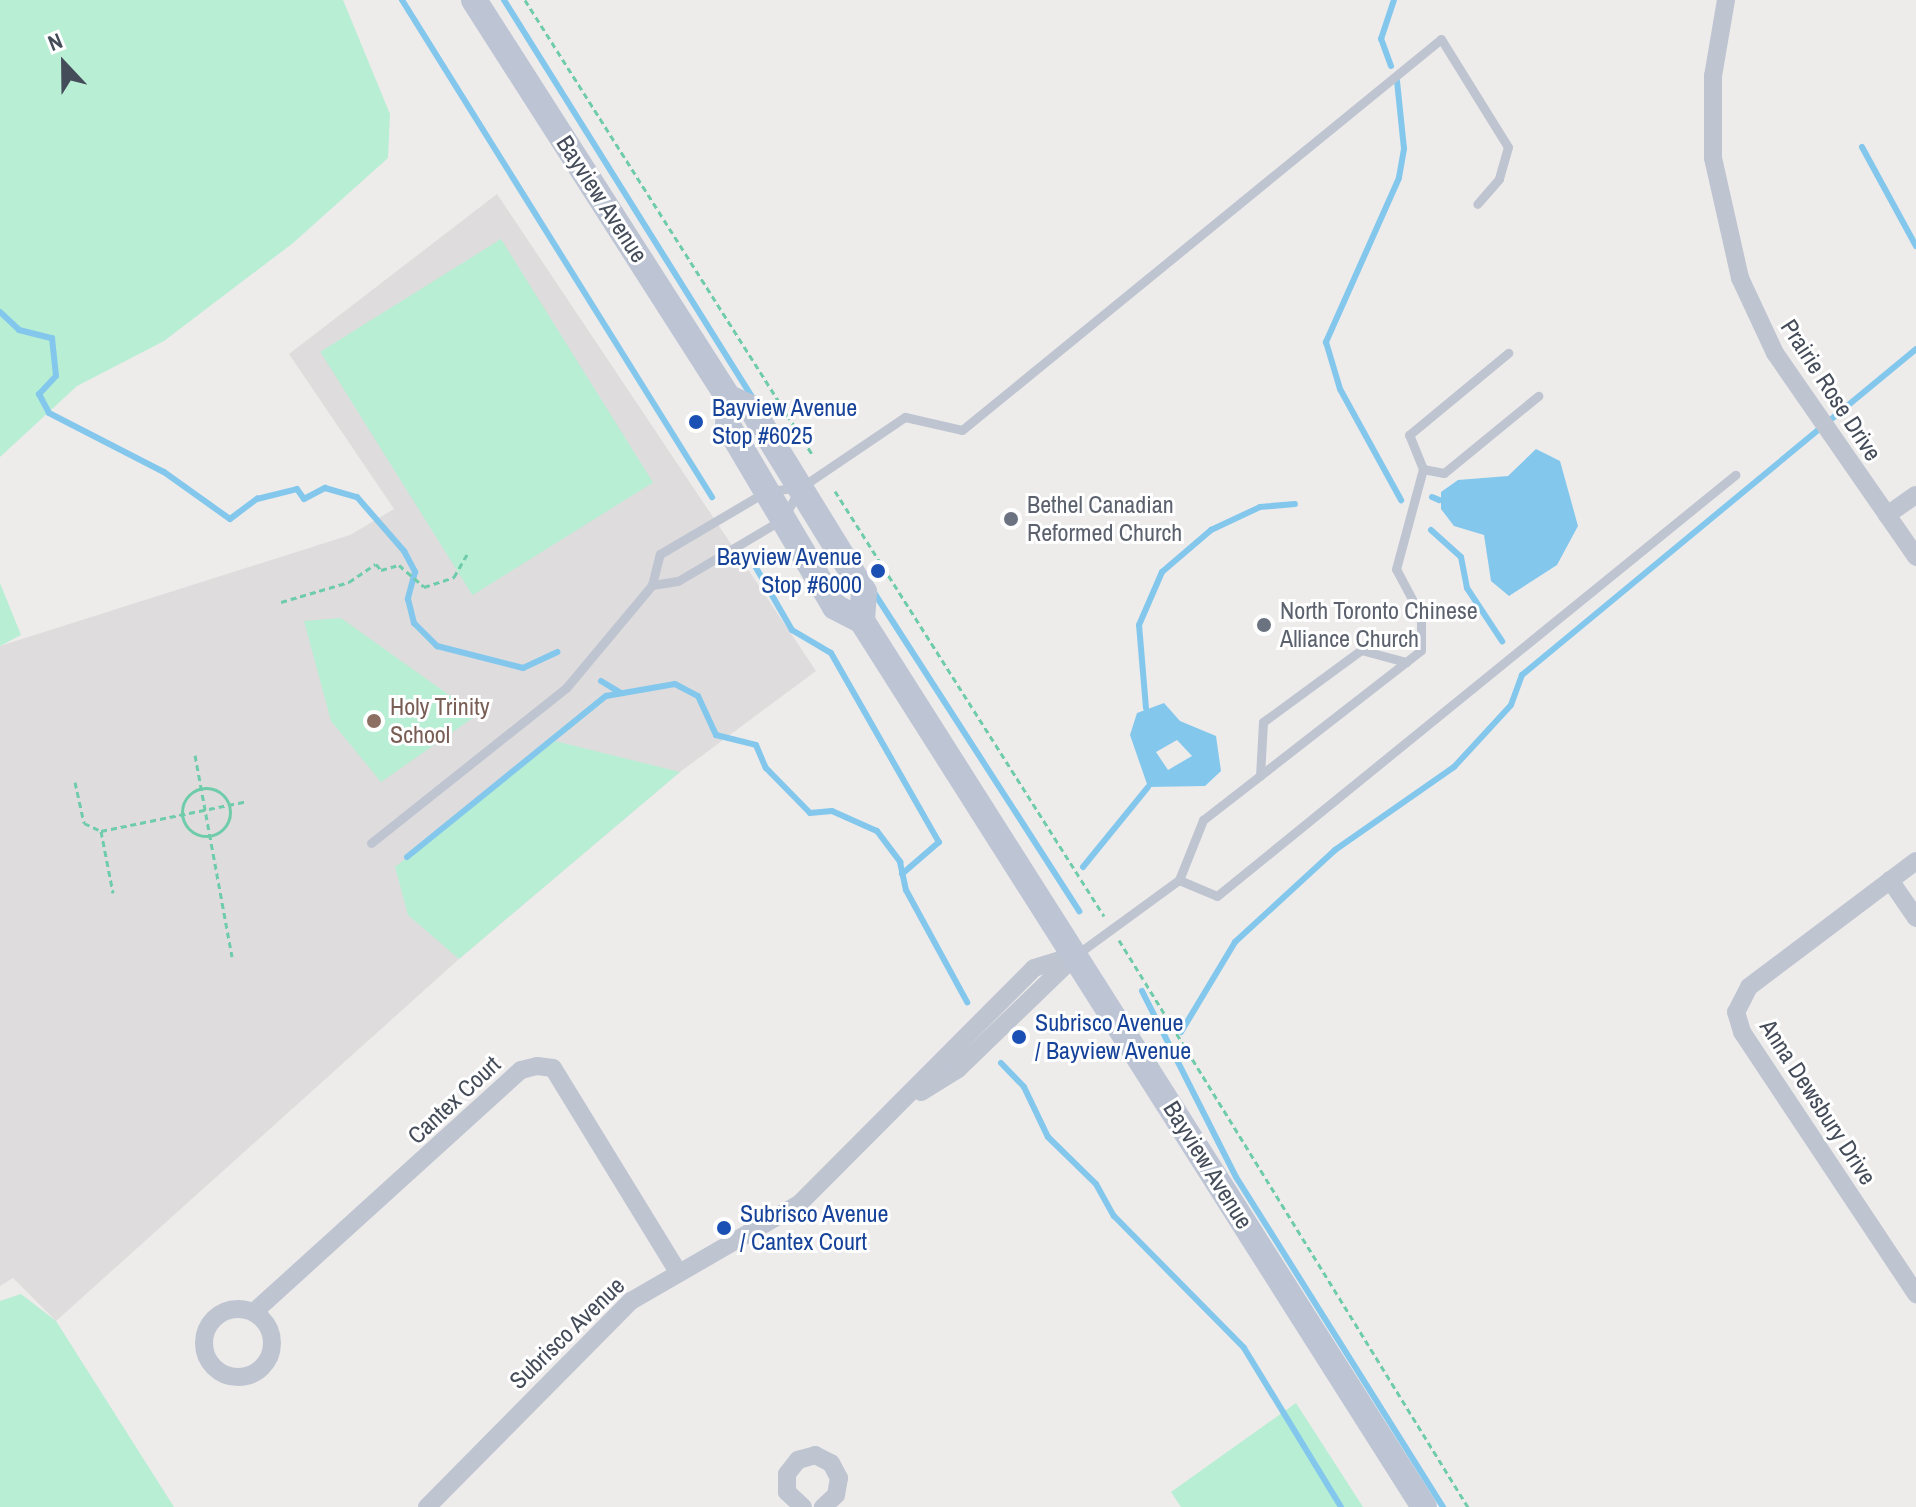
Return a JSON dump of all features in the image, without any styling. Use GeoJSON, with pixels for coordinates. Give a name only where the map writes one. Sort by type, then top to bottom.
{"type":"FeatureCollection","features":[{"type":"Feature","properties":{"kind":"main road","name":"Bayview Avenue"},"geometry":{"type":"LineString","coordinates":[[474,0],[729,398],[751,408],[864,592],[862,621]]}},
{"type":"Feature","properties":{"kind":"main road","name":"Bayview Avenue"},"geometry":{"type":"LineString","coordinates":[[729,398],[728,426],[835,607],[862,621],[1424,1507]]}},
{"type":"Feature","properties":{"kind":"street","name":"Prairie Rose Drive"},"geometry":{"type":"LineString","coordinates":[[1726,0],[1711,117],[1719,199],[1736,265],[1775,353],[1916,557]]}},
{"type":"Feature","properties":{"kind":"street"},"geometry":{"type":"LineString","coordinates":[[1887,515],[1916,495]]}},
{"type":"Feature","properties":{"kind":"street","name":"Anna Dewsbury Drive"},"geometry":{"type":"LineString","coordinates":[[1916,861],[1747,989],[1736,1012],[1742,1032],[1916,1294]]}},
{"type":"Feature","properties":{"kind":"street"},"geometry":{"type":"LineString","coordinates":[[1890,880],[1916,918]]}},
{"type":"Feature","properties":{"kind":"street","name":"Subrisco Avenue"},"geometry":{"type":"LineString","coordinates":[[427,1507],[631,1301],[677,1270],[783,1216],[909,1100],[958,1069],[1076,955]]}},
{"type":"Feature","properties":{"kind":"street","name":"Cantex Court"},"geometry":{"type":"LineString","coordinates":[[254,1312],[521,1070],[537,1066],[553,1068],[677,1270]]}},
{"type":"Feature","properties":{"kind":"street"},"geometry":{"type":"LineString","coordinates":[[792,1505],[785,1483],[791,1466],[815,1455],[839,1478],[836,1495],[823,1507]]}},
{"type":"Feature","properties":{"kind":"lane"},"geometry":{"type":"LineString","coordinates":[[652,585],[678,581],[783,519],[800,488],[905,417],[962,430],[1441,39],[1508,147],[1499,179],[1477,204]]}},
{"type":"Feature","properties":{"kind":"lane"},"geometry":{"type":"LineString","coordinates":[[1076,955],[1179,880],[1203,820],[1421,650],[1424,632],[1396,569],[1423,469],[1409,435],[1508,353]]}},
{"type":"Feature","properties":{"kind":"lane"},"geometry":{"type":"LineString","coordinates":[[1423,469],[1444,473],[1538,396]]}},
{"type":"Feature","properties":{"kind":"lane"},"geometry":{"type":"LineString","coordinates":[[1179,880],[1217,896],[1735,475]]}},
{"type":"Feature","properties":{"kind":"lane"},"geometry":{"type":"LineString","coordinates":[[371,843],[566,688],[652,585],[660,554],[767,491],[800,488]]}},
{"type":"Feature","properties":{"kind":"lane"},"geometry":{"type":"LineString","coordinates":[[1260,776],[1263,722],[1361,650],[1406,662]]}},
{"type":"Feature","properties":{"kind":"path"},"geometry":{"type":"LineString","coordinates":[[525,0],[812,454]]}},
{"type":"Feature","properties":{"kind":"path"},"geometry":{"type":"LineString","coordinates":[[835,491],[1468,1507]]}},
{"type":"Feature","properties":{"kind":"path"},"geometry":{"type":"LineString","coordinates":[[281,602],[349,582],[376,564],[381,570],[399,565],[424,587],[454,577],[468,553]]}},
{"type":"Feature","properties":{"kind":"path"},"geometry":{"type":"LineString","coordinates":[[195,755],[232,957]]}},
{"type":"Feature","properties":{"kind":"path"},"geometry":{"type":"LineString","coordinates":[[75,782],[84,823],[101,831],[248,801]]}},
{"type":"Feature","properties":{"kind":"path"},"geometry":{"type":"LineString","coordinates":[[201,787],[214,788],[230,805],[227,825],[210,836],[197,835],[182,815],[183,803],[201,787]]}},
{"type":"Feature","properties":{"kind":"path"},"geometry":{"type":"LineString","coordinates":[[101,831],[113,893]]}},
{"type":"Feature","properties":{"kind":"shaded area","name":"Holy Trinity School"},"geometry":{"type":"Polygon","coordinates":[[[497,194],[816,671],[680,772],[459,959],[56,1321],[13,1278],[0,1286],[0,646],[350,535],[394,509],[289,354],[497,194]]]}},
{"type":"Feature","properties":{"kind":"green space"},"geometry":{"type":"Polygon","coordinates":[[[0,0],[343,0],[390,114],[388,158],[293,243],[164,341],[77,386],[0,457],[0,0]]]}},
{"type":"Feature","properties":{"kind":"green space"},"geometry":{"type":"Polygon","coordinates":[[[501,239],[653,482],[472,595],[320,352],[501,239]]]}},
{"type":"Feature","properties":{"kind":"green space"},"geometry":{"type":"Polygon","coordinates":[[[0,583],[21,635],[0,646],[0,583]]]}},
{"type":"Feature","properties":{"kind":"green space"},"geometry":{"type":"Polygon","coordinates":[[[341,618],[477,715],[381,782],[331,721],[304,621],[341,618]]]}},
{"type":"Feature","properties":{"kind":"green space"},"geometry":{"type":"Polygon","coordinates":[[[555,741],[680,772],[459,959],[408,915],[395,867],[555,741]]]}},
{"type":"Feature","properties":{"kind":"green space"},"geometry":{"type":"Polygon","coordinates":[[[21,1294],[56,1321],[174,1507],[0,1507],[0,1301],[21,1294]]]}},
{"type":"Feature","properties":{"kind":"green space"},"geometry":{"type":"Polygon","coordinates":[[[1296,1403],[1363,1507],[1181,1507],[1171,1492],[1296,1403]]]}},
{"type":"Feature","properties":{"kind":"water"},"geometry":{"type":"Polygon","coordinates":[[[1536,449],[1560,461],[1578,526],[1557,565],[1509,596],[1491,581],[1484,535],[1454,526],[1441,509],[1441,492],[1458,480],[1508,476],[1536,449]]]}},
{"type":"Feature","properties":{"kind":"water"},"geometry":{"type":"Polygon","coordinates":[[[1164,703],[1180,721],[1216,736],[1221,771],[1205,786],[1148,787],[1130,735],[1137,713],[1164,703]],[[1177,740],[1156,752],[1168,770],[1192,756],[1177,740]]]}},
{"type":"Feature","properties":{"kind":"waterway"},"geometry":{"type":"LineString","coordinates":[[402,0],[712,497]]}},
{"type":"Feature","properties":{"kind":"waterway"},"geometry":{"type":"LineString","coordinates":[[504,0],[752,397]]}},
{"type":"Feature","properties":{"kind":"waterway"},"geometry":{"type":"LineString","coordinates":[[1391,66],[1381,39],[1394,0]]}},
{"type":"Feature","properties":{"kind":"waterway"},"geometry":{"type":"LineString","coordinates":[[1397,81],[1404,149],[1399,178],[1326,342],[1340,389],[1401,500]]}},
{"type":"Feature","properties":{"kind":"waterway"},"geometry":{"type":"LineString","coordinates":[[1862,147],[1916,246]]}},
{"type":"Feature","properties":{"kind":"waterway"},"geometry":{"type":"LineString","coordinates":[[0,312],[19,330],[52,338],[56,376],[39,394],[49,413],[164,472],[230,519],[257,499],[297,489],[304,499],[325,488],[357,497],[404,551],[415,572],[408,599],[414,623],[437,646],[523,668],[557,652]]}},
{"type":"Feature","properties":{"kind":"waterway"},"geometry":{"type":"LineString","coordinates":[[1181,1032],[1235,942],[1335,850],[1454,767],[1511,705],[1522,675],[1916,349]]}},
{"type":"Feature","properties":{"kind":"waterway"},"geometry":{"type":"LineString","coordinates":[[1432,497],[1439,500]]}},
{"type":"Feature","properties":{"kind":"waterway"},"geometry":{"type":"LineString","coordinates":[[1146,708],[1139,625],[1162,572],[1211,530],[1260,507],[1295,504]]}},
{"type":"Feature","properties":{"kind":"waterway"},"geometry":{"type":"LineString","coordinates":[[1431,530],[1461,557],[1467,588],[1502,641]]}},
{"type":"Feature","properties":{"kind":"waterway"},"geometry":{"type":"LineString","coordinates":[[755,566],[792,630],[831,653],[939,842],[902,874]]}},
{"type":"Feature","properties":{"kind":"waterway"},"geometry":{"type":"LineString","coordinates":[[873,591],[1079,911]]}},
{"type":"Feature","properties":{"kind":"waterway"},"geometry":{"type":"LineString","coordinates":[[601,681],[619,692]]}},
{"type":"Feature","properties":{"kind":"waterway"},"geometry":{"type":"LineString","coordinates":[[407,857],[606,696],[675,684],[698,696],[716,735],[756,745],[766,768],[810,813],[832,811],[877,831],[900,862],[906,890],[967,1002]]}},
{"type":"Feature","properties":{"kind":"waterway"},"geometry":{"type":"LineString","coordinates":[[1083,867],[1148,787]]}},
{"type":"Feature","properties":{"kind":"waterway"},"geometry":{"type":"LineString","coordinates":[[1142,991],[1236,1177],[1443,1507]]}},
{"type":"Feature","properties":{"kind":"waterway"},"geometry":{"type":"LineString","coordinates":[[1001,1063],[1024,1087],[1048,1137],[1096,1184],[1114,1216],[1244,1348],[1341,1507]]}},
{"type":"Feature","properties":{"kind":"place","name":"Bayview Avenue Stop #6025"},"geometry":{"type":"Point","coordinates":[696,422]}},
{"type":"Feature","properties":{"kind":"place","name":"Bethel Canadian Reformed Church"},"geometry":{"type":"Point","coordinates":[1011,519]}},
{"type":"Feature","properties":{"kind":"place","name":"Bayview Avenue Stop #6000"},"geometry":{"type":"Point","coordinates":[878,571]}},
{"type":"Feature","properties":{"kind":"place","name":"North Toronto Chinese Alliance Church"},"geometry":{"type":"Point","coordinates":[1264,625]}},
{"type":"Feature","properties":{"kind":"place","name":"Holy Trinity School"},"geometry":{"type":"Point","coordinates":[374,721]}},
{"type":"Feature","properties":{"kind":"place","name":"Subrisco Avenue / Bayview Avenue"},"geometry":{"type":"Point","coordinates":[1019,1037]}},
{"type":"Feature","properties":{"kind":"place","name":"Subrisco Avenue / Cantex Court"},"geometry":{"type":"Point","coordinates":[724,1228]}}]}
